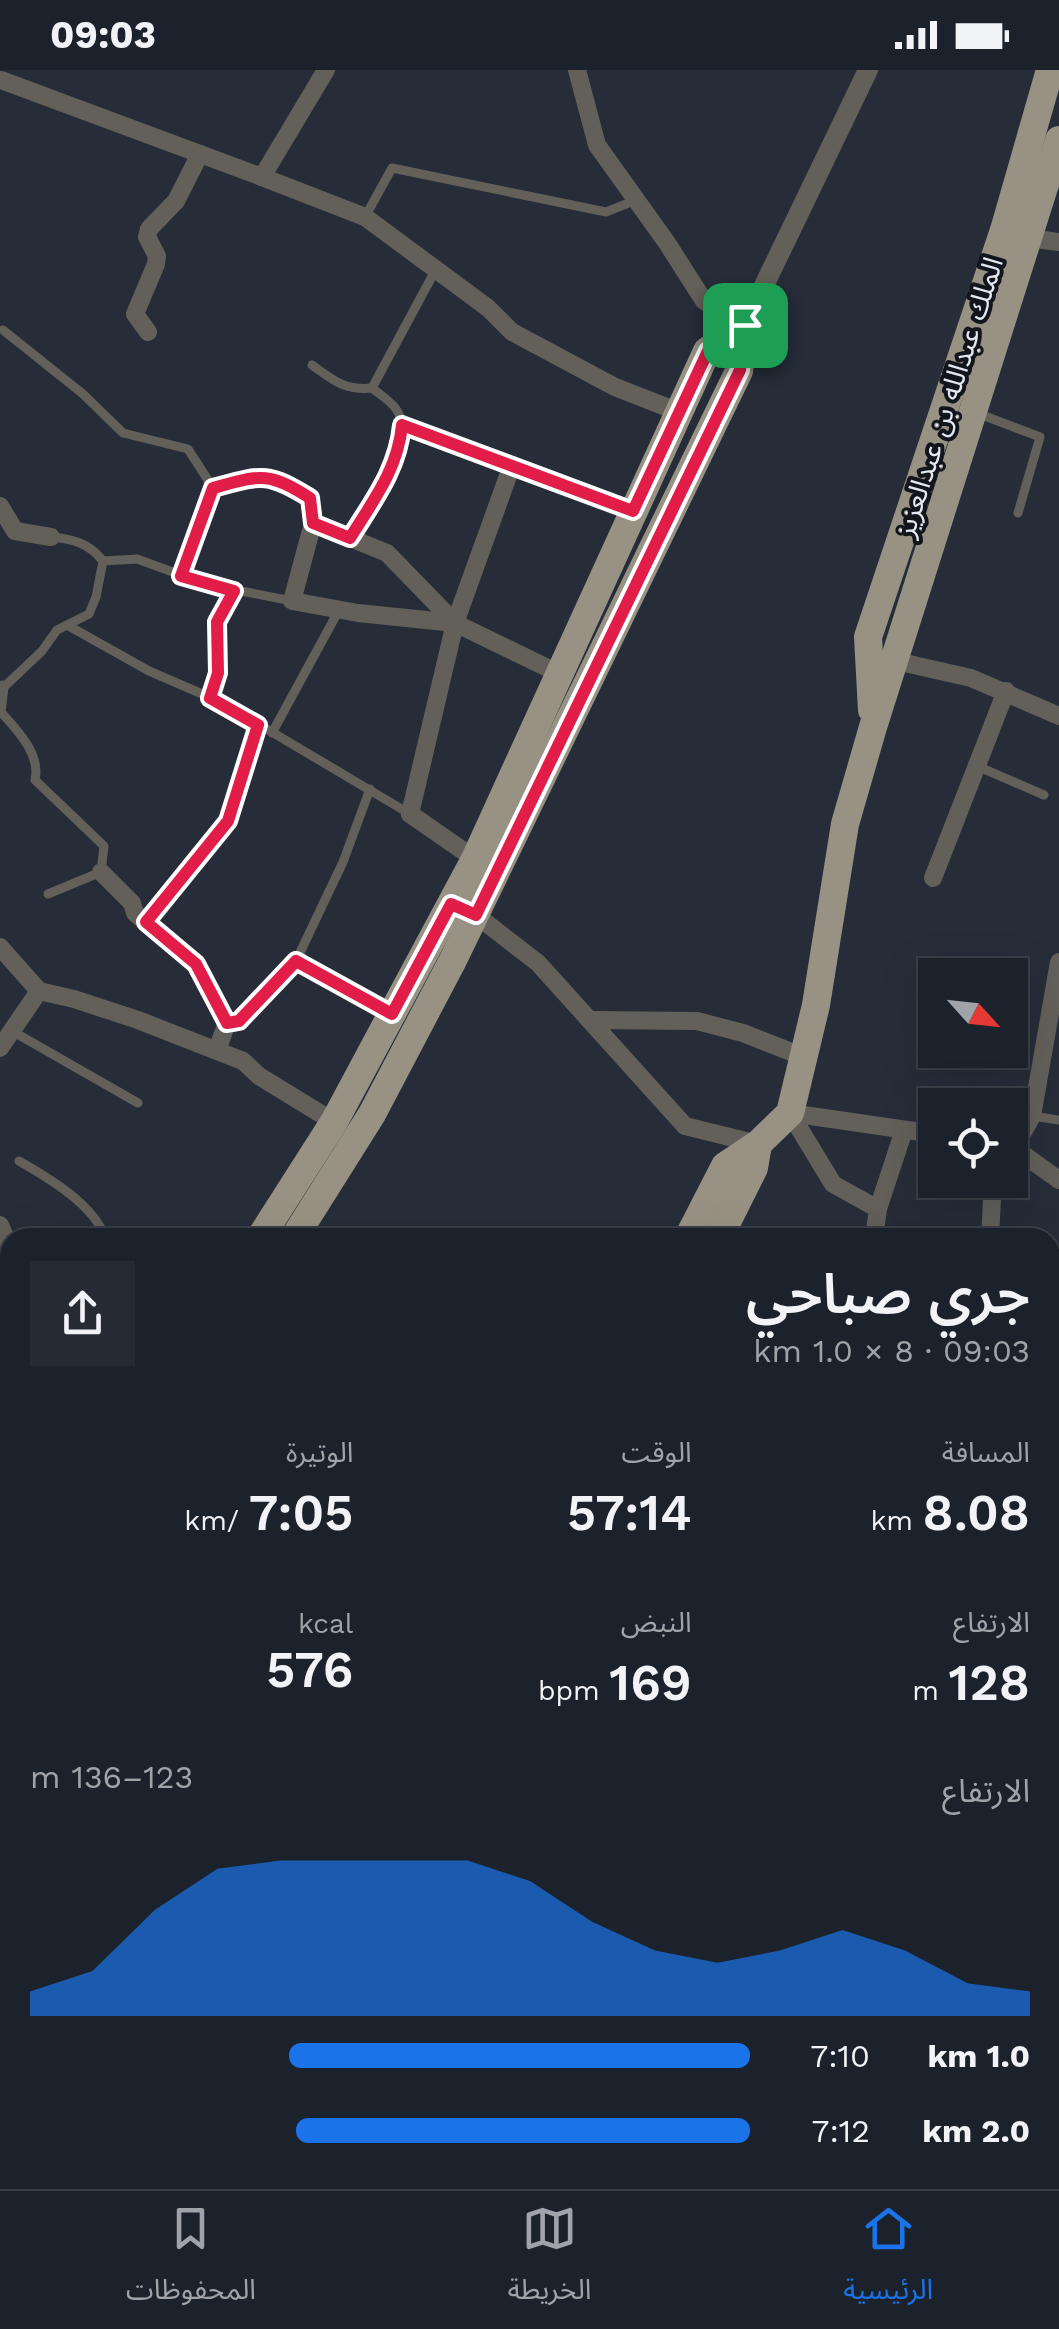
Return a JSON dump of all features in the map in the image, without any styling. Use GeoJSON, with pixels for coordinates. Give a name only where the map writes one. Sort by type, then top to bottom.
{"type":"FeatureCollection","features":[{"type":"Feature","properties":{"kind":"main road","name":"الملك عبدالله بن عبدالعزيز"},"geometry":{"type":"LineString","coordinates":[[873,727],[868,636],[998,248],[1050,70]]}},
{"type":"Feature","properties":{"kind":"main road","name":"الملك عبدالله بن عبدالعزيز"},"geometry":{"type":"LineString","coordinates":[[790,1113],[831,923],[846,824],[873,727],[1059,140]]}},
{"type":"Feature","properties":{"kind":"main road"},"geometry":{"type":"LineString","coordinates":[[266,1228],[334,1122],[392,1014],[464,910],[475,858],[708,351],[745,325]]}},
{"type":"Feature","properties":{"kind":"main road"},"geometry":{"type":"LineString","coordinates":[[300,1228],[372,1114],[464,910],[740,370],[745,325]]}},
{"type":"Feature","properties":{"kind":"main road"},"geometry":{"type":"LineString","coordinates":[[693,1228],[725,1166],[758,1144],[790,1113]]}},
{"type":"Feature","properties":{"kind":"main road"},"geometry":{"type":"LineString","coordinates":[[724,1228],[754,1168],[758,1144]]}},
{"type":"Feature","properties":{"kind":"street"},"geometry":{"type":"LineString","coordinates":[[262,177],[326,70]]}},
{"type":"Feature","properties":{"kind":"street"},"geometry":{"type":"LineString","coordinates":[[578,70],[597,145],[704,301],[745,325],[868,70]]}},
{"type":"Feature","properties":{"kind":"street"},"geometry":{"type":"LineString","coordinates":[[0,81],[365,217],[488,308],[512,332],[615,387],[679,412]]}},
{"type":"Feature","properties":{"kind":"street"},"geometry":{"type":"LineString","coordinates":[[148,332],[135,314],[156,264],[157,256],[147,237],[149,229],[176,201],[200,154]]}},
{"type":"Feature","properties":{"kind":"street"},"geometry":{"type":"LineString","coordinates":[[1029,238],[1059,242]]}},
{"type":"Feature","properties":{"kind":"street"},"geometry":{"type":"LineString","coordinates":[[475,858],[410,814],[456,623],[512,464],[633,511]]}},
{"type":"Feature","properties":{"kind":"street"},"geometry":{"type":"LineString","coordinates":[[0,506],[15,531],[52,537]]}},
{"type":"Feature","properties":{"kind":"street"},"geometry":{"type":"LineString","coordinates":[[456,623],[292,601],[313,523],[387,553],[456,623],[558,674]]}},
{"type":"Feature","properties":{"kind":"street"},"geometry":{"type":"LineString","coordinates":[[896,661],[971,678],[1059,716]]}},
{"type":"Feature","properties":{"kind":"street"},"geometry":{"type":"LineString","coordinates":[[933,878],[1006,691]]}},
{"type":"Feature","properties":{"kind":"street"},"geometry":{"type":"LineString","coordinates":[[100,872],[132,903],[135,913],[196,964],[227,1023],[216,1050]]}},
{"type":"Feature","properties":{"kind":"street"},"geometry":{"type":"LineString","coordinates":[[464,910],[538,963],[685,1126],[758,1144]]}},
{"type":"Feature","properties":{"kind":"street"},"geometry":{"type":"LineString","coordinates":[[0,947],[39,992],[74,999],[244,1061],[260,1076],[334,1122]]}},
{"type":"Feature","properties":{"kind":"street"},"geometry":{"type":"LineString","coordinates":[[227,1023],[239,1021],[296,961],[392,1014]]}},
{"type":"Feature","properties":{"kind":"street"},"geometry":{"type":"LineString","coordinates":[[1028,1122],[1059,962]]}},
{"type":"Feature","properties":{"kind":"street"},"geometry":{"type":"LineString","coordinates":[[0,1048],[39,992]]}},
{"type":"Feature","properties":{"kind":"street"},"geometry":{"type":"LineString","coordinates":[[589,1020],[707,1023],[804,1057]]}},
{"type":"Feature","properties":{"kind":"street"},"geometry":{"type":"LineString","coordinates":[[790,1113],[918,1132]]}},
{"type":"Feature","properties":{"kind":"street"},"geometry":{"type":"LineString","coordinates":[[790,1113],[833,1184],[878,1209]]}},
{"type":"Feature","properties":{"kind":"street"},"geometry":{"type":"LineString","coordinates":[[875,1228],[904,1130]]}},
{"type":"Feature","properties":{"kind":"street"},"geometry":{"type":"LineString","coordinates":[[1028,1158],[1059,1180]]}},
{"type":"Feature","properties":{"kind":"street"},"geometry":{"type":"LineString","coordinates":[[991,1228],[992,1198]]}},
{"type":"Feature","properties":{"kind":"lane"},"geometry":{"type":"LineString","coordinates":[[365,217],[392,168],[606,212],[636,200]]}},
{"type":"Feature","properties":{"kind":"lane"},"geometry":{"type":"LineString","coordinates":[[372,388],[436,269]]}},
{"type":"Feature","properties":{"kind":"lane"},"geometry":{"type":"LineString","coordinates":[[2,330],[83,394],[124,433],[188,448],[213,488]]}},
{"type":"Feature","properties":{"kind":"lane"},"geometry":{"type":"LineString","coordinates":[[312,365],[343,386],[355,390],[372,388],[396,408],[402,425],[400,449],[390,475],[350,538]]}},
{"type":"Feature","properties":{"kind":"lane"},"geometry":{"type":"LineString","coordinates":[[975,412],[1040,437],[1018,513]]}},
{"type":"Feature","properties":{"kind":"lane"},"geometry":{"type":"LineString","coordinates":[[402,425],[512,464]]}},
{"type":"Feature","properties":{"kind":"lane"},"geometry":{"type":"LineString","coordinates":[[213,488],[249,478],[278,478],[310,498],[313,523]]}},
{"type":"Feature","properties":{"kind":"lane"},"geometry":{"type":"LineString","coordinates":[[181,576],[213,488]]}},
{"type":"Feature","properties":{"kind":"lane"},"geometry":{"type":"LineString","coordinates":[[52,537],[93,548],[104,560],[136,559],[234,591],[292,601]]}},
{"type":"Feature","properties":{"kind":"lane"},"geometry":{"type":"LineString","coordinates":[[48,894],[100,872],[104,846],[35,780],[38,770],[23,736],[1,712],[2,685],[42,651],[57,630],[89,614],[104,560]]}},
{"type":"Feature","properties":{"kind":"lane"},"geometry":{"type":"LineString","coordinates":[[210,698],[218,673],[217,622],[234,591]]}},
{"type":"Feature","properties":{"kind":"lane"},"geometry":{"type":"LineString","coordinates":[[272,734],[339,610]]}},
{"type":"Feature","properties":{"kind":"lane"},"geometry":{"type":"LineString","coordinates":[[66,625],[149,671],[210,698],[410,814]]}},
{"type":"Feature","properties":{"kind":"lane"},"geometry":{"type":"LineString","coordinates":[[146,922],[228,821],[258,725]]}},
{"type":"Feature","properties":{"kind":"lane"},"geometry":{"type":"LineString","coordinates":[[977,766],[1044,795]]}},
{"type":"Feature","properties":{"kind":"lane"},"geometry":{"type":"LineString","coordinates":[[296,961],[343,862],[370,789]]}},
{"type":"Feature","properties":{"kind":"lane"},"geometry":{"type":"LineString","coordinates":[[12,1031],[138,1104]]}},
{"type":"Feature","properties":{"kind":"lane"},"geometry":{"type":"LineString","coordinates":[[1032,1116],[1059,1120]]}},
{"type":"Feature","properties":{"kind":"lane"},"geometry":{"type":"LineString","coordinates":[[18,1161],[54,1181],[101,1228]]}},
{"type":"Feature","properties":{"kind":"route"},"geometry":{"type":"LineString","coordinates":[[745,325],[740,370],[476,915],[451,904],[392,1014],[296,961],[239,1021],[227,1023],[196,964],[146,922],[228,821],[258,725],[210,698],[218,673],[217,622],[234,591],[181,576],[213,488],[249,478],[278,478],[310,498],[313,523],[350,538],[390,475],[400,449],[402,425],[633,511],[708,351],[745,325]]}}]}
